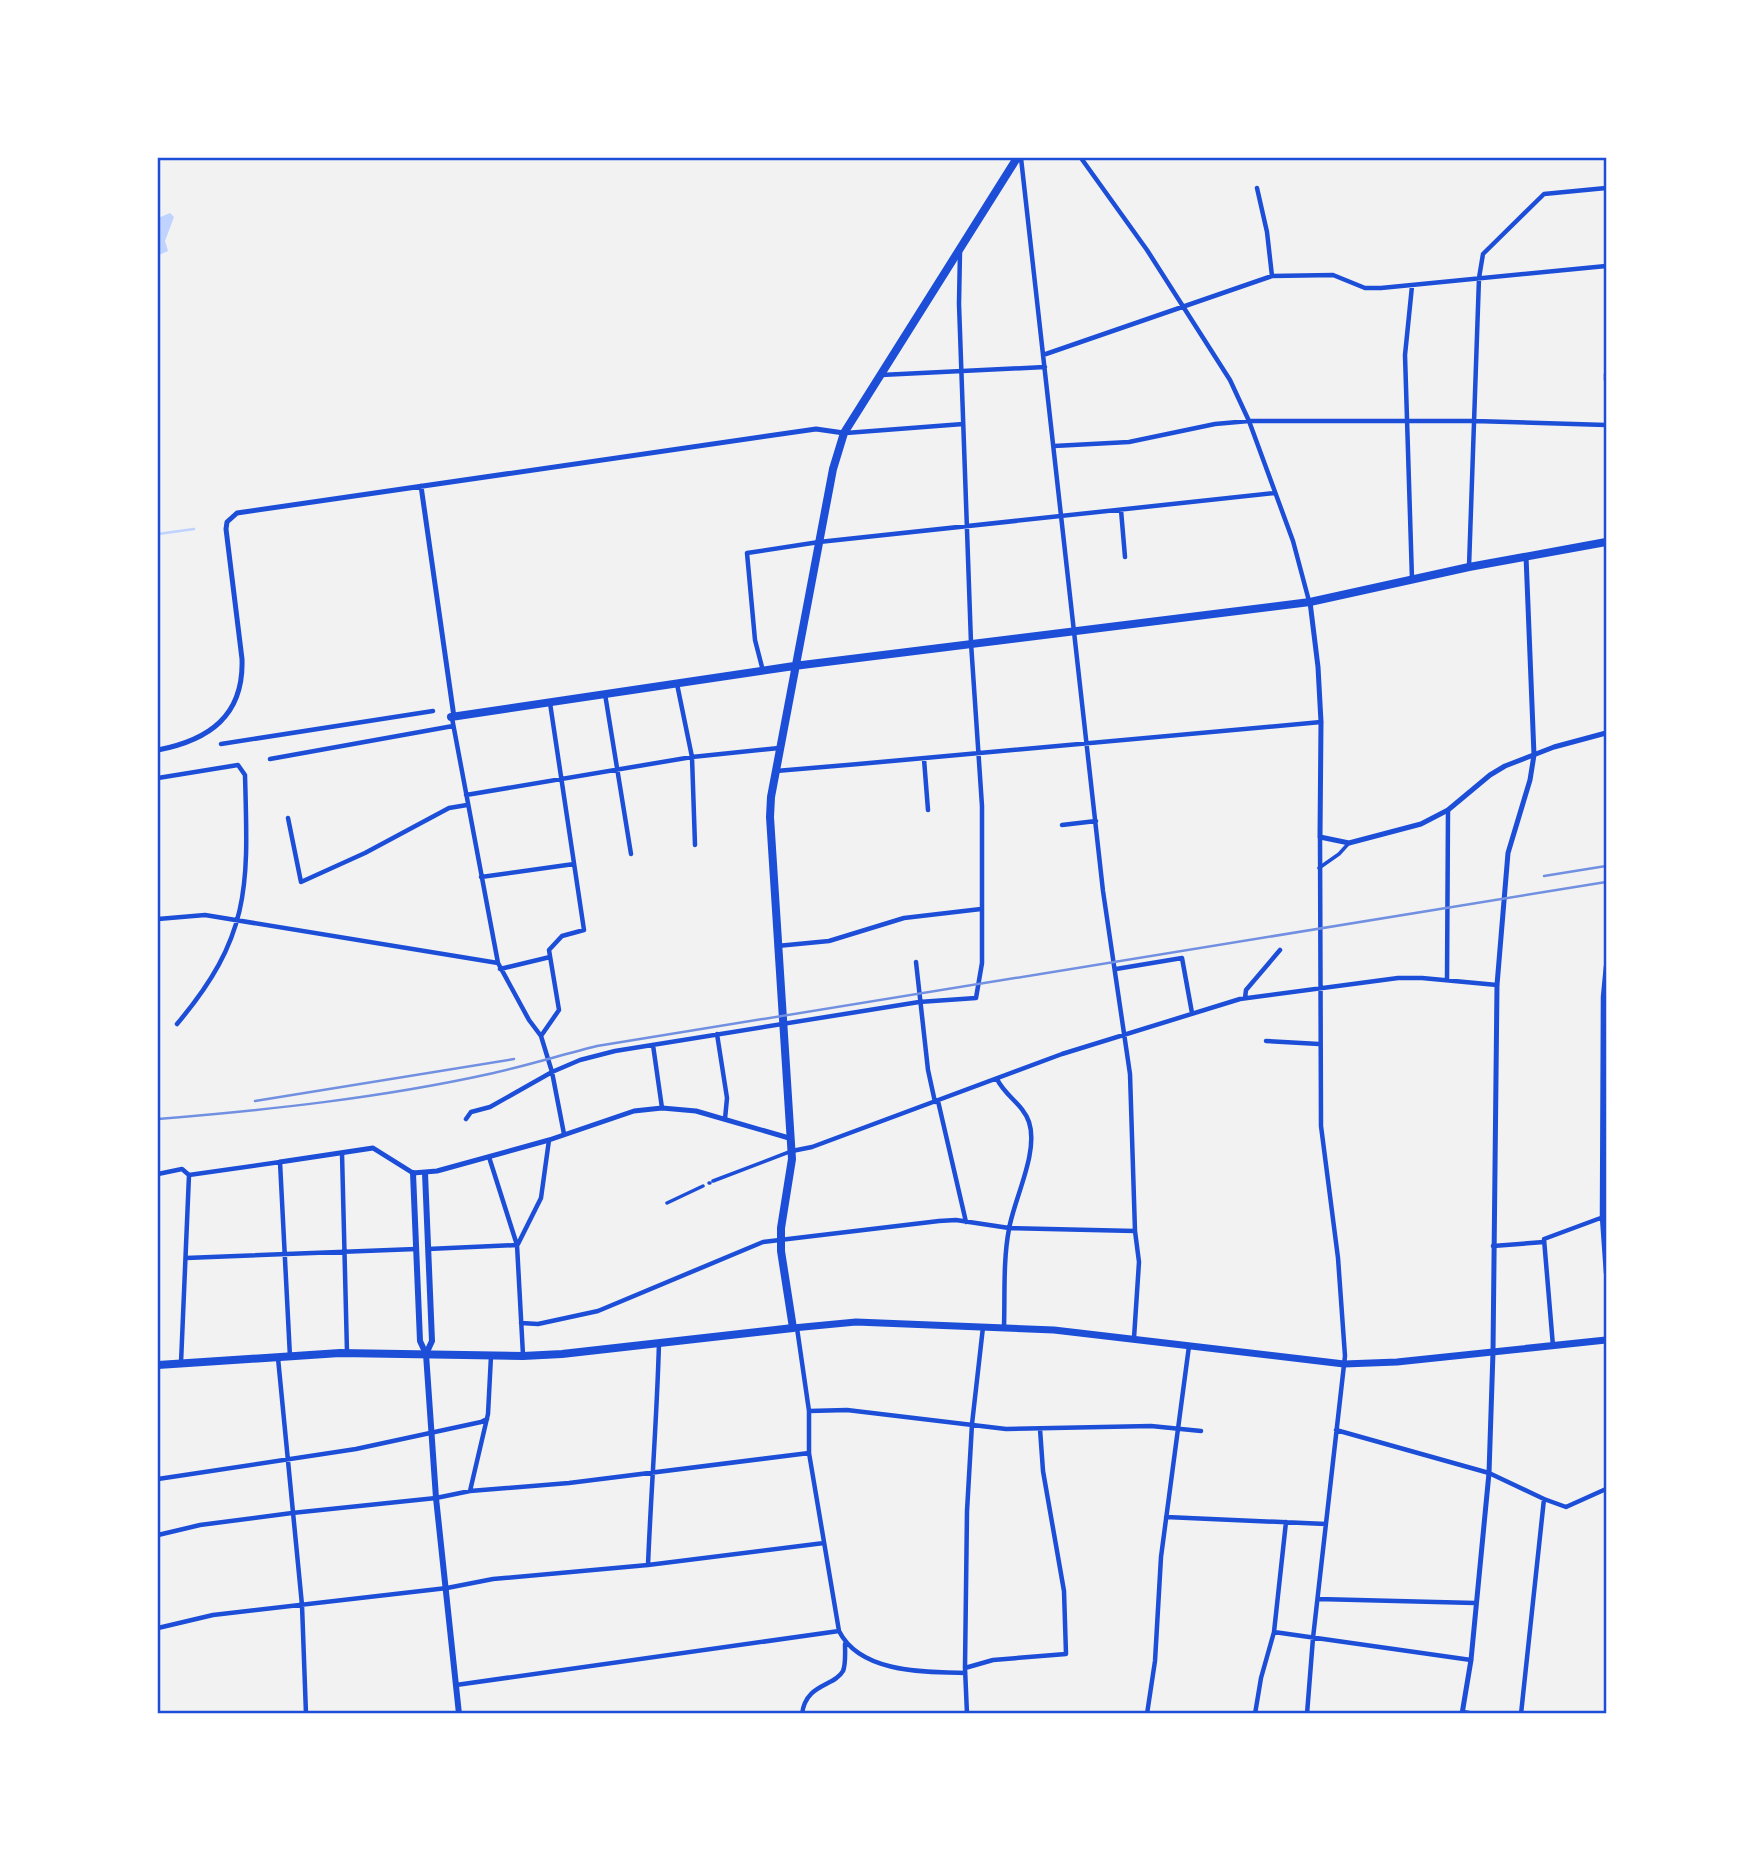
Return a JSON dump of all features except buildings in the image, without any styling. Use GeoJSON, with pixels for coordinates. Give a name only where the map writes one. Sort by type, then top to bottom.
{"type":"FeatureCollection","features":[{"type":"Feature","properties":{"kind":"highway"},"geometry":{"type":"LineString","coordinates":[[158,1366],[347,1353],[492,1356],[562,1354],[795,1327],[780,1241],[791,1151],[770,817],[775,771],[794,666],[833,469],[844,433],[960,246],[1019,158]]}},
{"type":"Feature","properties":{"kind":"highway"},"geometry":{"type":"LineString","coordinates":[[453,720],[550,702],[794,666],[1310,602],[1469,567],[1606,542]]}},
{"type":"Feature","properties":{"kind":"main road"},"geometry":{"type":"LineString","coordinates":[[413,1173],[420,1341],[426,1354],[436,1498],[459,1713]]}},
{"type":"Feature","properties":{"kind":"main road"},"geometry":{"type":"LineString","coordinates":[[425,1173],[432,1340],[426,1354]]}},
{"type":"Feature","properties":{"kind":"main road"},"geometry":{"type":"LineString","coordinates":[[795,1327],[856,1322],[1004,1327],[1134,1338],[1344,1364],[1397,1363],[1606,1340]]}},
{"type":"Feature","properties":{"kind":"street"},"geometry":{"type":"LineString","coordinates":[[1019,158],[1103,891],[1126,1034],[1133,1118],[1135,1231],[1139,1262],[1134,1338]]}},
{"type":"Feature","properties":{"kind":"street"},"geometry":{"type":"LineString","coordinates":[[1081,158],[1147,250],[1230,380],[1249,421],[1294,544],[1310,602],[1321,723],[1321,1126],[1343,1300],[1344,1364],[1307,1713]]}},
{"type":"Feature","properties":{"kind":"street"},"geometry":{"type":"LineString","coordinates":[[1257,188],[1267,232],[1272,276]]}},
{"type":"Feature","properties":{"kind":"street"},"geometry":{"type":"LineString","coordinates":[[1469,567],[1479,278],[1483,254],[1544,194],[1606,188]]}},
{"type":"Feature","properties":{"kind":"street"},"geometry":{"type":"LineString","coordinates":[[466,1119],[471,1112],[491,1107],[552,1072],[580,1060],[615,1051],[919,1002],[976,998],[982,963],[982,806],[971,643],[961,372],[960,246]]}},
{"type":"Feature","properties":{"kind":"street"},"geometry":{"type":"LineString","coordinates":[[1043,355],[1272,276],[1333,275],[1365,288],[1606,267]]}},
{"type":"Feature","properties":{"kind":"street"},"geometry":{"type":"LineString","coordinates":[[1412,286],[1405,355],[1412,580]]}},
{"type":"Feature","properties":{"kind":"street"},"geometry":{"type":"LineString","coordinates":[[880,375],[1045,367]]}},
{"type":"Feature","properties":{"kind":"street"},"geometry":{"type":"LineString","coordinates":[[1606,374],[1606,380]]}},
{"type":"Feature","properties":{"kind":"street"},"geometry":{"type":"LineString","coordinates":[[1054,446],[1129,442],[1214,424],[1249,421],[1474,421],[1606,425]]}},
{"type":"Feature","properties":{"kind":"street"},"geometry":{"type":"LineString","coordinates":[[158,750],[187,743],[211,731],[229,712],[240,685],[242,659],[226,529],[232,516],[237,513],[816,429],[844,433],[963,424]]}},
{"type":"Feature","properties":{"kind":"street"},"geometry":{"type":"LineString","coordinates":[[421,486],[453,720],[498,963],[529,1020],[541,1036],[552,1072],[565,1134]]}},
{"type":"Feature","properties":{"kind":"street"},"geometry":{"type":"LineString","coordinates":[[763,671],[755,640],[747,553],[819,542],[1275,493]]}},
{"type":"Feature","properties":{"kind":"street"},"geometry":{"type":"LineString","coordinates":[[1121,510],[1125,557]]}},
{"type":"Feature","properties":{"kind":"street"},"geometry":{"type":"LineString","coordinates":[[1475,1713],[1462,1712],[1471,1660],[1489,1473],[1497,985],[1508,853],[1530,780],[1534,755],[1526,556]]}},
{"type":"Feature","properties":{"kind":"street"},"geometry":{"type":"LineString","coordinates":[[677,684],[692,757],[695,845]]}},
{"type":"Feature","properties":{"kind":"street"},"geometry":{"type":"LineString","coordinates":[[605,694],[631,854]]}},
{"type":"Feature","properties":{"kind":"street"},"geometry":{"type":"LineString","coordinates":[[541,1036],[559,1007],[549,950],[562,936],[584,930],[550,702]]}},
{"type":"Feature","properties":{"kind":"street"},"geometry":{"type":"LineString","coordinates":[[220,744],[433,710]]}},
{"type":"Feature","properties":{"kind":"street"},"geometry":{"type":"LineString","coordinates":[[270,760],[453,720]]}},
{"type":"Feature","properties":{"kind":"street"},"geometry":{"type":"LineString","coordinates":[[775,771],[1321,723]]}},
{"type":"Feature","properties":{"kind":"street"},"geometry":{"type":"LineString","coordinates":[[1320,837],[1349,843],[1421,824],[1448,810],[1497,770],[1534,755],[1606,733]]}},
{"type":"Feature","properties":{"kind":"street"},"geometry":{"type":"LineString","coordinates":[[466,795],[692,757],[780,748]]}},
{"type":"Feature","properties":{"kind":"street"},"geometry":{"type":"LineString","coordinates":[[924,759],[928,810]]}},
{"type":"Feature","properties":{"kind":"street"},"geometry":{"type":"LineString","coordinates":[[158,778],[238,765],[244,775],[247,859],[245,889],[238,920],[231,942],[204,992],[177,1024]]}},
{"type":"Feature","properties":{"kind":"street"},"geometry":{"type":"LineString","coordinates":[[288,818],[301,882],[365,853],[449,808],[467,805]]}},
{"type":"Feature","properties":{"kind":"street"},"geometry":{"type":"LineString","coordinates":[[1447,980],[1448,810]]}},
{"type":"Feature","properties":{"kind":"street"},"geometry":{"type":"LineString","coordinates":[[1062,825],[1096,821]]}},
{"type":"Feature","properties":{"kind":"street"},"geometry":{"type":"LineString","coordinates":[[1319,868],[1349,843]]}},
{"type":"Feature","properties":{"kind":"street"},"geometry":{"type":"LineString","coordinates":[[481,877],[574,864]]}},
{"type":"Feature","properties":{"kind":"street"},"geometry":{"type":"LineString","coordinates":[[777,946],[829,942],[904,918],[981,909]]}},
{"type":"Feature","properties":{"kind":"street"},"geometry":{"type":"LineString","coordinates":[[158,919],[205,915],[498,963]]}},
{"type":"Feature","properties":{"kind":"street"},"geometry":{"type":"LineString","coordinates":[[1245,998],[1246,990],[1280,950]]}},
{"type":"Feature","properties":{"kind":"street"},"geometry":{"type":"LineString","coordinates":[[500,969],[551,957]]}},
{"type":"Feature","properties":{"kind":"street"},"geometry":{"type":"LineString","coordinates":[[1116,969],[1182,958],[1192,1013]]}},
{"type":"Feature","properties":{"kind":"street"},"geometry":{"type":"LineString","coordinates":[[916,962],[928,1070],[966,1222]]}},
{"type":"Feature","properties":{"kind":"street"},"geometry":{"type":"LineString","coordinates":[[1606,966],[1603,997],[1606,1273]]}},
{"type":"Feature","properties":{"kind":"street"},"geometry":{"type":"LineString","coordinates":[[711,1182],[1062,1054],[1245,998],[1398,978],[1497,985]]}},
{"type":"Feature","properties":{"kind":"street"},"geometry":{"type":"LineString","coordinates":[[717,1034],[727,1098],[724,1118]]}},
{"type":"Feature","properties":{"kind":"street"},"geometry":{"type":"LineString","coordinates":[[1266,1041],[1319,1044]]}},
{"type":"Feature","properties":{"kind":"street"},"geometry":{"type":"LineString","coordinates":[[653,1045],[663,1108]]}},
{"type":"Feature","properties":{"kind":"street"},"geometry":{"type":"LineString","coordinates":[[997,1079],[1001,1089],[1016,1101],[1029,1123],[1030,1146],[1023,1186],[1009,1228],[1004,1327]]}},
{"type":"Feature","properties":{"kind":"street"},"geometry":{"type":"LineString","coordinates":[[158,1174],[182,1170],[189,1175],[373,1148],[413,1173],[425,1173],[549,1140],[634,1111],[663,1108],[696,1111],[789,1138]]}},
{"type":"Feature","properties":{"kind":"street"},"geometry":{"type":"LineString","coordinates":[[517,1245],[541,1198],[549,1140]]}},
{"type":"Feature","properties":{"kind":"street"},"geometry":{"type":"LineString","coordinates":[[342,1153],[347,1353]]}},
{"type":"Feature","properties":{"kind":"street"},"geometry":{"type":"LineString","coordinates":[[489,1157],[517,1245],[523,1356]]}},
{"type":"Feature","properties":{"kind":"street"},"geometry":{"type":"LineString","coordinates":[[280,1162],[290,1358]]}},
{"type":"Feature","properties":{"kind":"street"},"geometry":{"type":"LineString","coordinates":[[181,1364],[189,1175]]}},
{"type":"Feature","properties":{"kind":"street"},"geometry":{"type":"LineString","coordinates":[[667,1203],[703,1186]]}},
{"type":"Feature","properties":{"kind":"street"},"geometry":{"type":"LineString","coordinates":[[1553,1347],[1544,1239],[1604,1217]]}},
{"type":"Feature","properties":{"kind":"street"},"geometry":{"type":"LineString","coordinates":[[521,1323],[538,1324],[598,1311],[756,1244],[939,1220],[1009,1228],[1135,1231]]}},
{"type":"Feature","properties":{"kind":"street"},"geometry":{"type":"LineString","coordinates":[[1492,1247],[1544,1242]]}},
{"type":"Feature","properties":{"kind":"street"},"geometry":{"type":"LineString","coordinates":[[428,1249],[517,1245]]}},
{"type":"Feature","properties":{"kind":"street"},"geometry":{"type":"LineString","coordinates":[[186,1258],[415,1248]]}},
{"type":"Feature","properties":{"kind":"street"},"geometry":{"type":"LineString","coordinates":[[967,1713],[965,1670],[972,1424],[983,1326]]}},
{"type":"Feature","properties":{"kind":"street"},"geometry":{"type":"LineString","coordinates":[[795,1327],[809,1412],[809,1453],[839,1631],[845,1643],[863,1656],[910,1671],[965,1670],[993,1660],[1066,1654],[1063,1591],[1043,1471],[1040,1429]]}},
{"type":"Feature","properties":{"kind":"street"},"geometry":{"type":"LineString","coordinates":[[648,1565],[659,1342]]}},
{"type":"Feature","properties":{"kind":"street"},"geometry":{"type":"LineString","coordinates":[[1147,1713],[1155,1661],[1157,1594],[1189,1345]]}},
{"type":"Feature","properties":{"kind":"street"},"geometry":{"type":"LineString","coordinates":[[470,1491],[487,1419],[492,1356]]}},
{"type":"Feature","properties":{"kind":"street"},"geometry":{"type":"LineString","coordinates":[[278,1358],[302,1605],[306,1713]]}},
{"type":"Feature","properties":{"kind":"street"},"geometry":{"type":"LineString","coordinates":[[809,1412],[847,1410],[999,1429],[1151,1426],[1201,1431]]}},
{"type":"Feature","properties":{"kind":"street"},"geometry":{"type":"LineString","coordinates":[[158,1479],[356,1449],[487,1419]]}},
{"type":"Feature","properties":{"kind":"street"},"geometry":{"type":"LineString","coordinates":[[1336,1430],[1489,1473],[1566,1507],[1606,1489]]}},
{"type":"Feature","properties":{"kind":"street"},"geometry":{"type":"LineString","coordinates":[[158,1535],[200,1525],[292,1513],[436,1498],[470,1491],[651,1474],[809,1453]]}},
{"type":"Feature","properties":{"kind":"street"},"geometry":{"type":"LineString","coordinates":[[1521,1713],[1544,1499]]}},
{"type":"Feature","properties":{"kind":"street"},"geometry":{"type":"LineString","coordinates":[[1166,1517],[1326,1524]]}},
{"type":"Feature","properties":{"kind":"street"},"geometry":{"type":"LineString","coordinates":[[1255,1713],[1261,1678],[1274,1632],[1286,1522]]}},
{"type":"Feature","properties":{"kind":"street"},"geometry":{"type":"LineString","coordinates":[[158,1628],[213,1615],[447,1588],[493,1579],[648,1565],[824,1542]]}},
{"type":"Feature","properties":{"kind":"street"},"geometry":{"type":"LineString","coordinates":[[1318,1599],[1475,1603]]}},
{"type":"Feature","properties":{"kind":"street"},"geometry":{"type":"LineString","coordinates":[[456,1685],[839,1631]]}},
{"type":"Feature","properties":{"kind":"street"},"geometry":{"type":"LineString","coordinates":[[1274,1632],[1471,1660]]}},
{"type":"Feature","properties":{"kind":"street"},"geometry":{"type":"LineString","coordinates":[[802,1713],[807,1698],[820,1685],[837,1678],[844,1670],[845,1643]]}},
{"type":"Feature","properties":{"kind":"water"},"geometry":{"type":"Polygon","coordinates":[[[170,213],[174,217],[165,241],[168,251],[159,255],[158,218],[170,213]]]}},
{"type":"Feature","properties":{"kind":"waterway"},"geometry":{"type":"LineString","coordinates":[[158,534],[194,529]]}},
{"type":"Feature","properties":{"kind":"railway"},"geometry":{"type":"LineString","coordinates":[[1544,876],[1606,866]]}},
{"type":"Feature","properties":{"kind":"railway"},"geometry":{"type":"LineString","coordinates":[[158,1119],[282,1107],[407,1090],[489,1074],[597,1046],[1606,882]]}},
{"type":"Feature","properties":{"kind":"railway"},"geometry":{"type":"LineString","coordinates":[[255,1101],[514,1059]]}}]}
